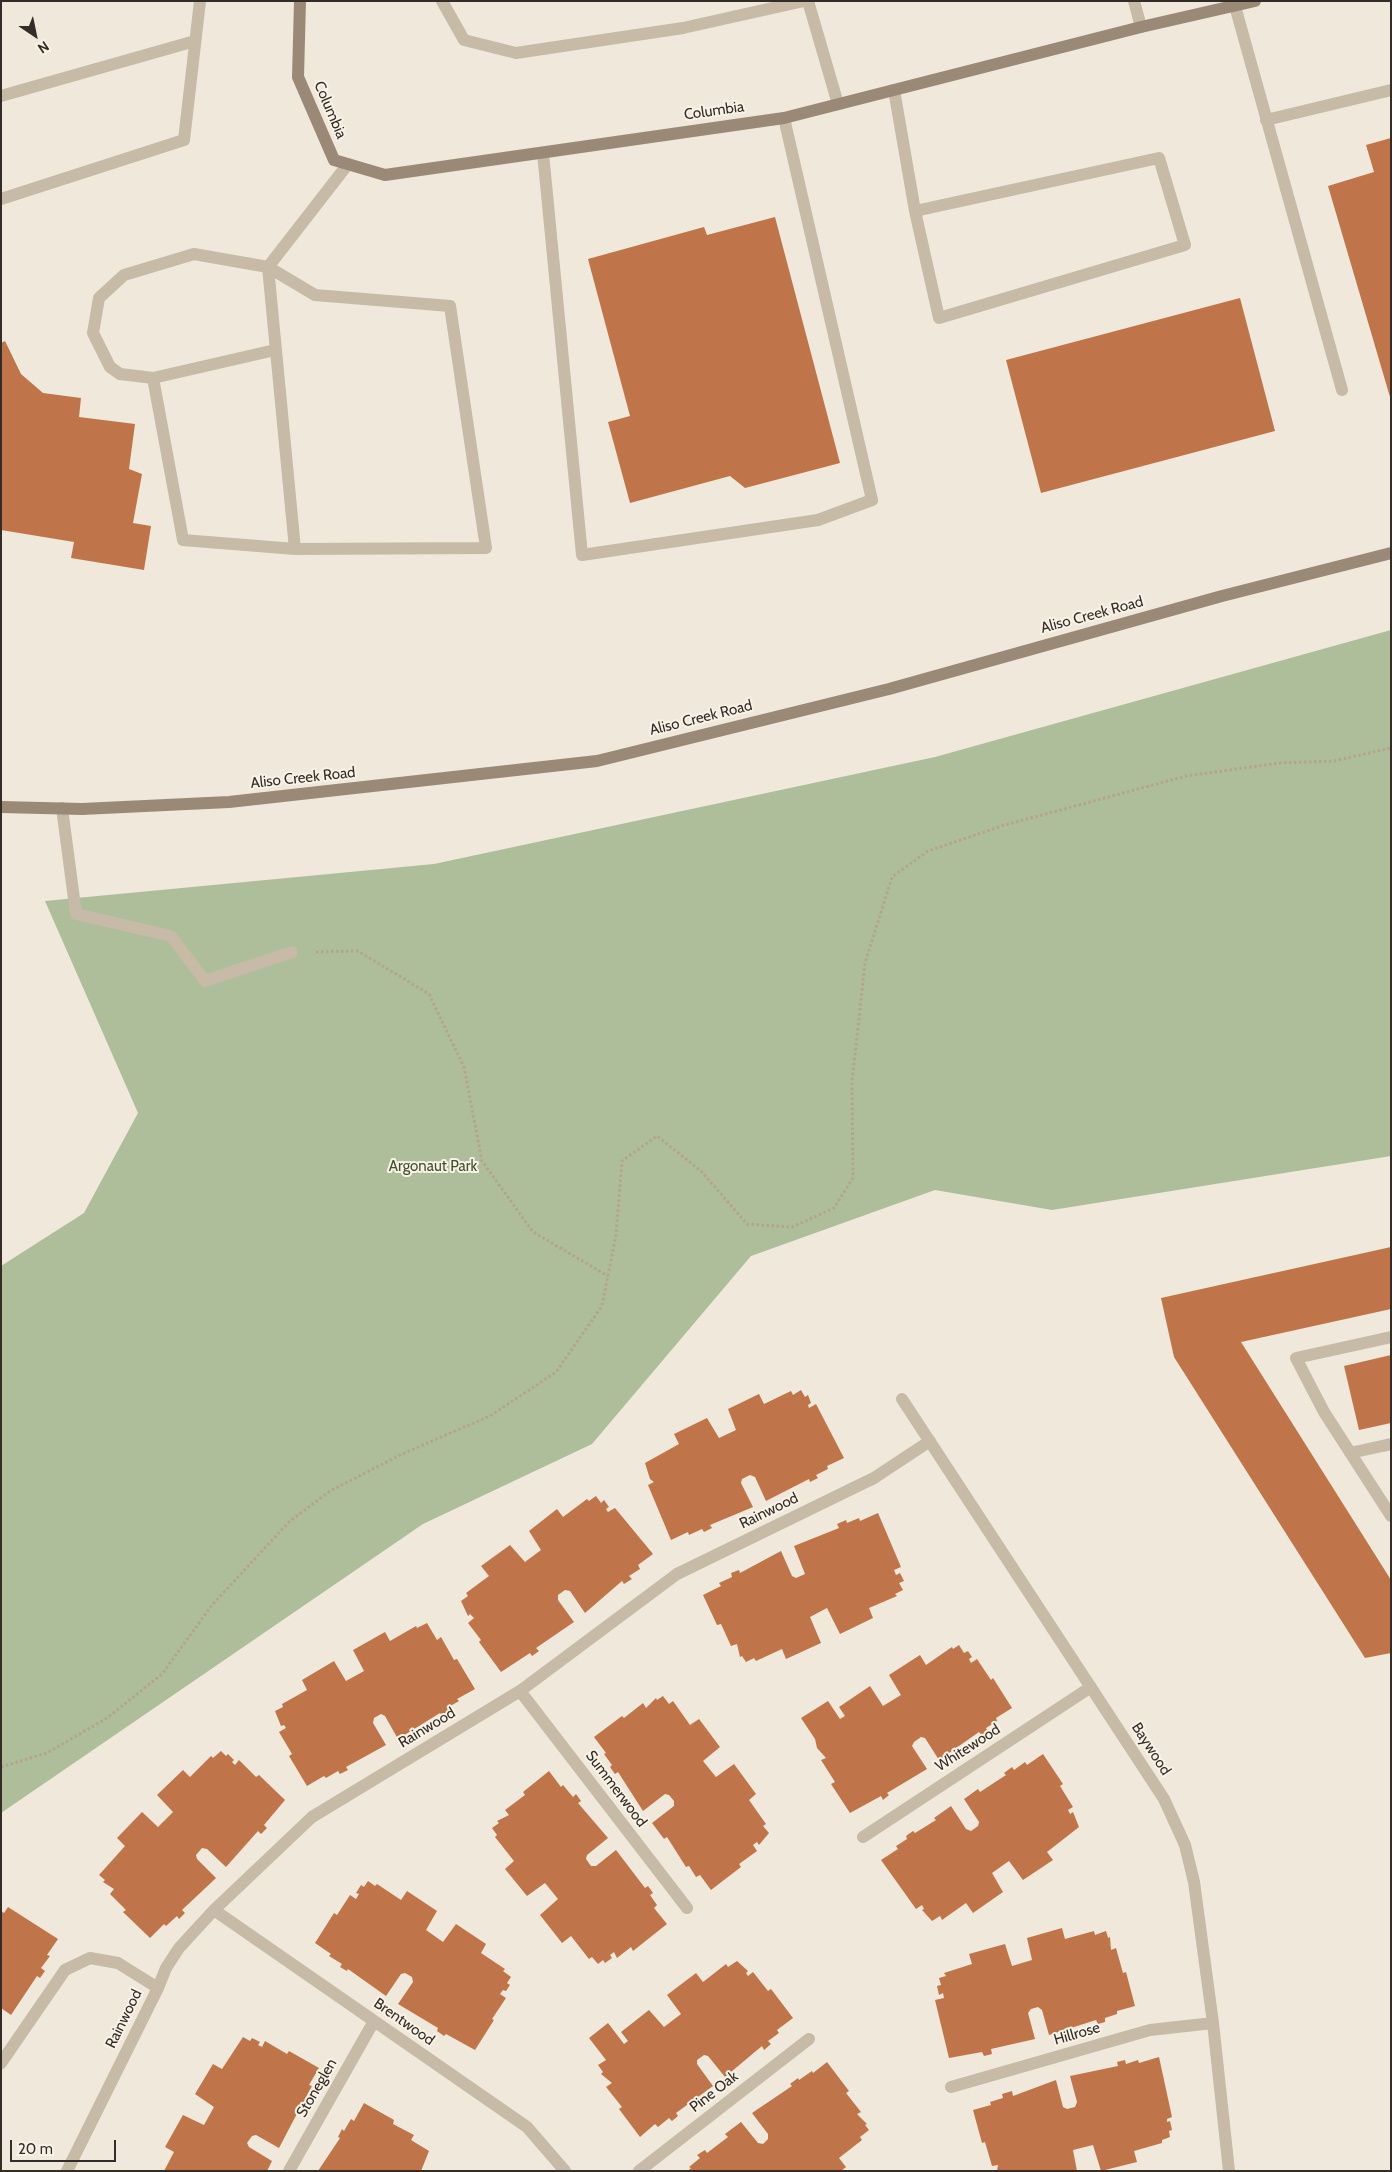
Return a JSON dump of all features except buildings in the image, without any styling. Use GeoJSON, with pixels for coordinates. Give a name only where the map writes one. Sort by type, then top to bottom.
{"type":"FeatureCollection","features":[{"type":"Feature","properties":{"kind":"main road","name":"Columbia"},"geometry":{"type":"LineString","coordinates":[[300,1],[298,77],[334,160],[385,176],[784,118],[1141,27],[1255,1]]}},
{"type":"Feature","properties":{"kind":"main road","name":"Aliso Creek Road"},"geometry":{"type":"LineString","coordinates":[[1,807],[62,808],[229,802],[597,761],[889,690],[1213,599],[1391,553]]}},
{"type":"Feature","properties":{"kind":"street"},"geometry":{"type":"LineString","coordinates":[[1,199],[184,140],[200,1]]}},
{"type":"Feature","properties":{"kind":"street"},"geometry":{"type":"LineString","coordinates":[[442,1],[464,40],[516,53],[683,28],[802,2],[838,104]]}},
{"type":"Feature","properties":{"kind":"street"},"geometry":{"type":"LineString","coordinates":[[1134,1],[1141,27]]}},
{"type":"Feature","properties":{"kind":"street"},"geometry":{"type":"LineString","coordinates":[[1235,6],[1342,390]]}},
{"type":"Feature","properties":{"kind":"street"},"geometry":{"type":"LineString","coordinates":[[1,96],[195,41]]}},
{"type":"Feature","properties":{"kind":"street"},"geometry":{"type":"LineString","coordinates":[[894,90],[915,211],[939,318],[1185,245],[1159,158],[915,211]]}},
{"type":"Feature","properties":{"kind":"street"},"geometry":{"type":"LineString","coordinates":[[1266,120],[1391,90]]}},
{"type":"Feature","properties":{"kind":"street"},"geometry":{"type":"LineString","coordinates":[[543,153],[582,555],[818,520],[872,500],[784,118]]}},
{"type":"Feature","properties":{"kind":"street"},"geometry":{"type":"LineString","coordinates":[[295,549],[268,267],[348,164]]}},
{"type":"Feature","properties":{"kind":"street"},"geometry":{"type":"LineString","coordinates":[[153,378],[183,540],[295,549],[486,548],[450,306],[315,295],[268,267],[194,254],[124,275],[99,298],[93,333],[110,367],[120,374],[153,378],[275,350]]}},
{"type":"Feature","properties":{"kind":"street"},"geometry":{"type":"LineString","coordinates":[[62,808],[76,914],[171,936],[205,981],[292,952]]}},
{"type":"Feature","properties":{"kind":"street"},"geometry":{"type":"LineString","coordinates":[[1391,1337],[1296,1358],[1350,1453],[1391,1516]]}},
{"type":"Feature","properties":{"kind":"street","name":"Baywood"},"geometry":{"type":"LineString","coordinates":[[902,1399],[1164,1800],[1185,1845],[1194,1882],[1213,2022],[1229,2171]]}},
{"type":"Feature","properties":{"kind":"street","name":"Rainwood"},"geometry":{"type":"LineString","coordinates":[[67,2171],[158,1988],[166,1968],[179,1948],[214,1910],[312,1817],[520,1690],[677,1574],[874,1478],[930,1441]]}},
{"type":"Feature","properties":{"kind":"street"},"geometry":{"type":"LineString","coordinates":[[1350,1453],[1391,1444]]}},
{"type":"Feature","properties":{"kind":"street","name":"Whitewood"},"geometry":{"type":"LineString","coordinates":[[863,1837],[1091,1687]]}},
{"type":"Feature","properties":{"kind":"street","name":"Summerwood"},"geometry":{"type":"LineString","coordinates":[[520,1690],[687,1908]]}},
{"type":"Feature","properties":{"kind":"street","name":"Brentwood"},"geometry":{"type":"LineString","coordinates":[[214,1910],[527,2127],[566,2171]]}},
{"type":"Feature","properties":{"kind":"street"},"geometry":{"type":"LineString","coordinates":[[1,2063],[65,1970],[90,1958],[118,1962],[158,1988]]}},
{"type":"Feature","properties":{"kind":"street","name":"Stoneglen"},"geometry":{"type":"LineString","coordinates":[[288,2171],[374,2021]]}},
{"type":"Feature","properties":{"kind":"street","name":"Hillrose"},"geometry":{"type":"LineString","coordinates":[[951,2087],[1150,2030],[1213,2022]]}},
{"type":"Feature","properties":{"kind":"street","name":"Pine Oak"},"geometry":{"type":"LineString","coordinates":[[639,2171],[809,2039]]}},
{"type":"Feature","properties":{"kind":"path"},"geometry":{"type":"LineString","coordinates":[[1,1766],[47,1753],[107,1718],[162,1674],[212,1605],[289,1522],[330,1491],[402,1454],[490,1416],[556,1372],[602,1306],[616,1235],[622,1161],[657,1136],[701,1171],[747,1224],[792,1227],[834,1208],[853,1178],[852,1082],[866,963],[892,877],[928,851],[1005,826],[1186,776],[1280,764],[1334,760],[1391,748]]}},
{"type":"Feature","properties":{"kind":"path"},"geometry":{"type":"LineString","coordinates":[[292,952],[358,951],[429,994],[464,1067],[482,1161],[533,1232],[608,1276]]}},
{"type":"Feature","properties":{"kind":"green space","name":"Argonaut Park"},"geometry":{"type":"Polygon","coordinates":[[[1391,630],[1391,1156],[1052,1210],[935,1190],[751,1256],[592,1444],[423,1524],[1,1813],[1,1266],[84,1213],[138,1113],[45,901],[434,864],[935,757],[1391,630]]]}}]}
